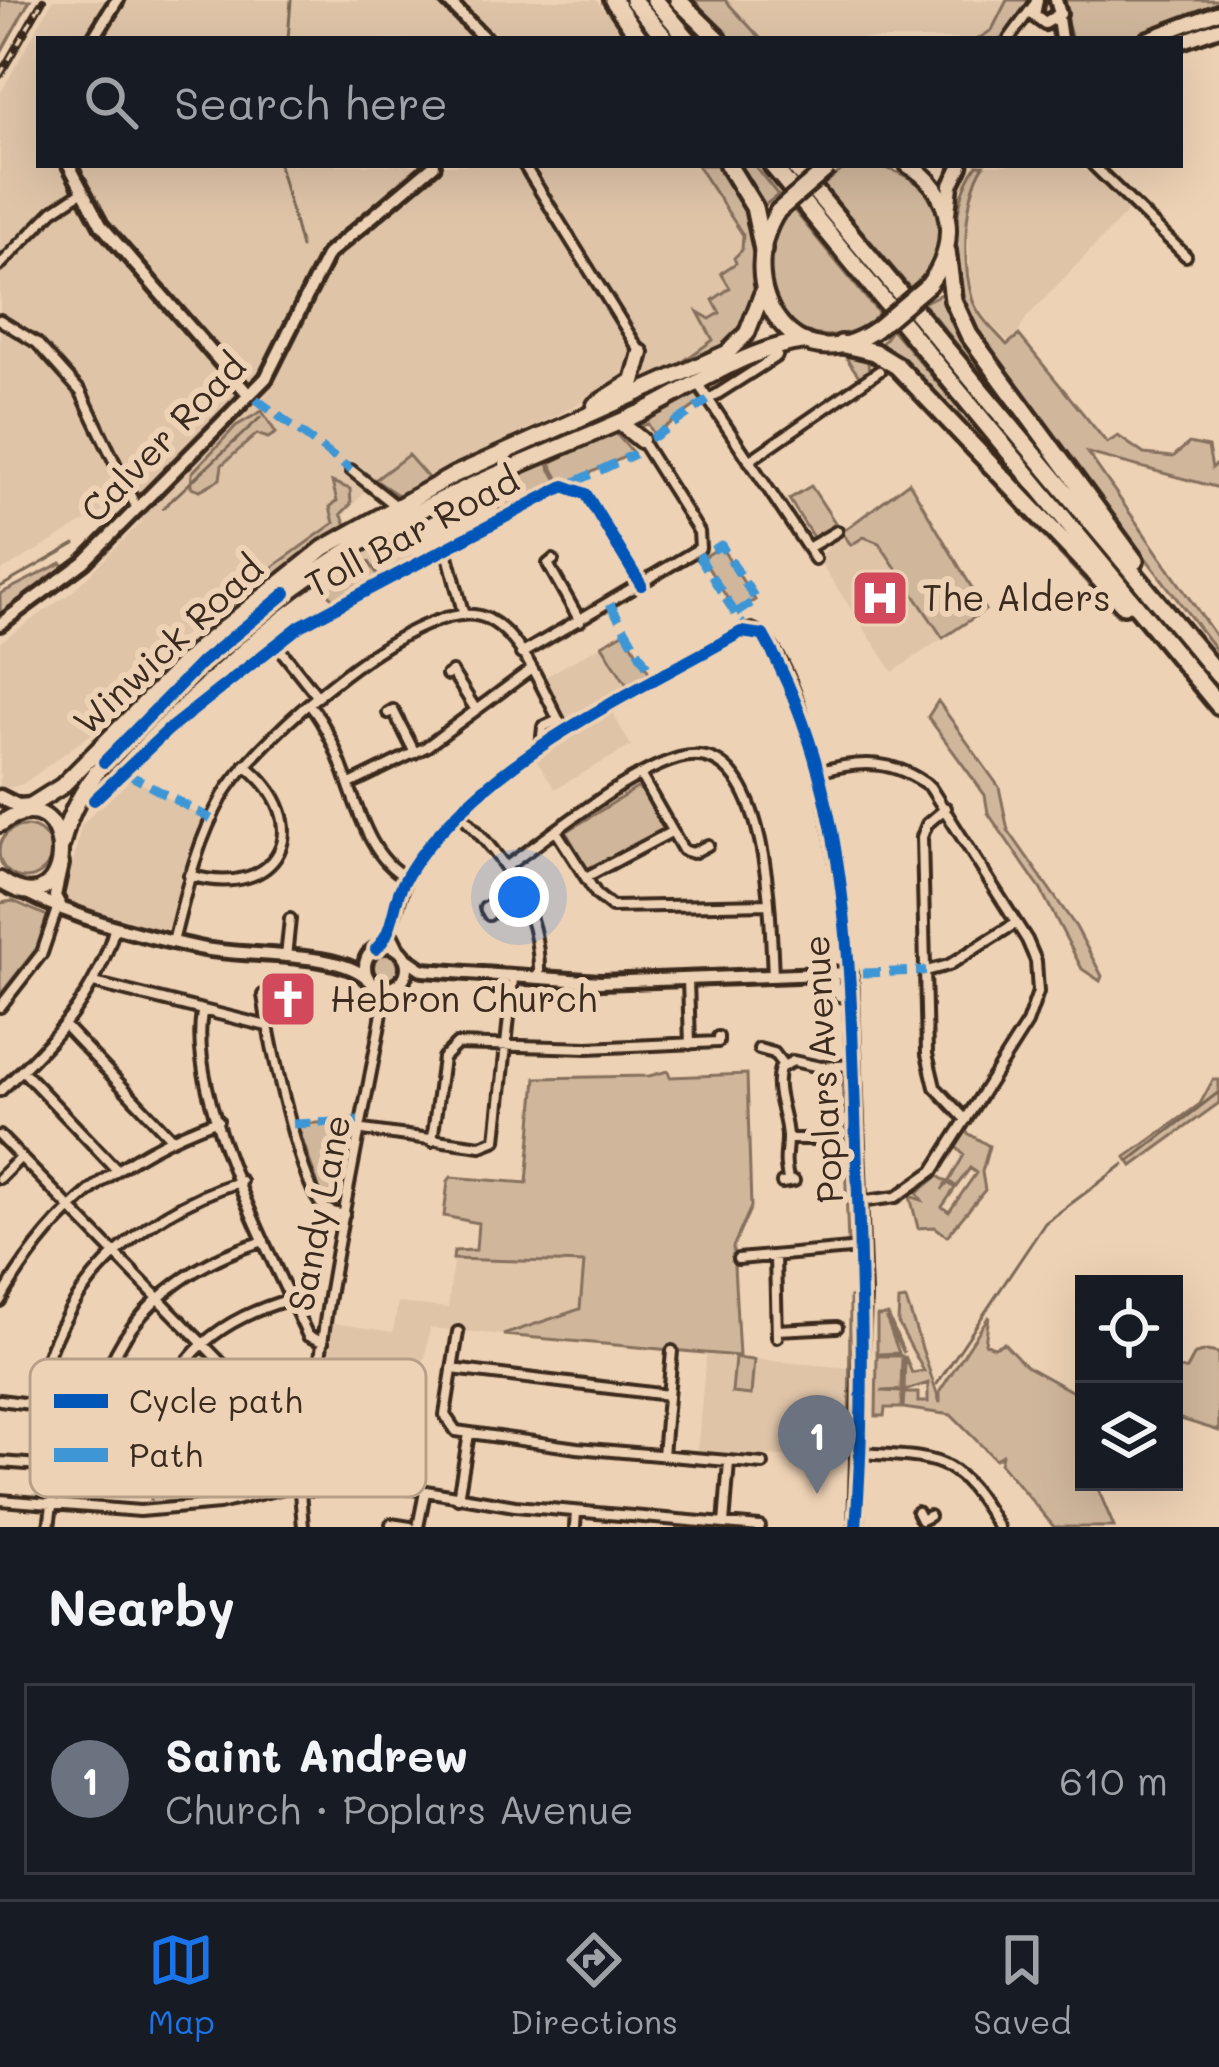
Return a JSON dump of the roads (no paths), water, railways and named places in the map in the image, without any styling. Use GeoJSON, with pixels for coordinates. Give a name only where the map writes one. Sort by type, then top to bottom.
{"type":"FeatureCollection","features":[{"type":"Feature","properties":{"kind":"highway"},"geometry":{"type":"LineString","coordinates":[[613,0],[638,36]]}},
{"type":"Feature","properties":{"kind":"highway"},"geometry":{"type":"LineString","coordinates":[[634,0],[664,36]]}},
{"type":"Feature","properties":{"kind":"highway"},"geometry":{"type":"LineString","coordinates":[[655,0],[685,36]]}},
{"type":"Feature","properties":{"kind":"highway"},"geometry":{"type":"LineString","coordinates":[[678,0],[715,36]]}},
{"type":"Feature","properties":{"kind":"highway"},"geometry":{"type":"LineString","coordinates":[[730,168],[754,207],[763,250],[762,293],[776,320],[805,341]]}},
{"type":"Feature","properties":{"kind":"highway"},"geometry":{"type":"LineString","coordinates":[[774,168],[1219,708]]}},
{"type":"Feature","properties":{"kind":"highway"},"geometry":{"type":"LineString","coordinates":[[796,168],[1219,674]]}},
{"type":"Feature","properties":{"kind":"highway"},"geometry":{"type":"LineString","coordinates":[[763,250],[778,211],[829,168]]}},
{"type":"Feature","properties":{"kind":"highway"},"geometry":{"type":"LineString","coordinates":[[912,168],[930,181],[948,213],[953,300],[969,334],[1219,674]]}},
{"type":"Feature","properties":{"kind":"highway"},"geometry":{"type":"LineString","coordinates":[[841,344],[876,329],[928,285],[947,251]]}},
{"type":"Feature","properties":{"kind":"highway","name":"Winwick Road"},"geometry":{"type":"LineString","coordinates":[[7,816],[41,801],[241,611],[324,548],[395,505],[734,348],[752,326],[762,293]]}},
{"type":"Feature","properties":{"kind":"highway","name":"Winwick Road"},"geometry":{"type":"LineString","coordinates":[[63,850],[74,807],[104,762],[202,662],[286,593],[428,506],[626,419],[763,347],[805,341],[841,344]]}},
{"type":"Feature","properties":{"kind":"highway"},"geometry":{"type":"LineString","coordinates":[[841,344],[874,352],[897,366],[1219,708]]}},
{"type":"Feature","properties":{"kind":"highway"},"geometry":{"type":"LineString","coordinates":[[566,424],[633,381],[641,353]]}},
{"type":"Feature","properties":{"kind":"highway"},"geometry":{"type":"LineString","coordinates":[[626,419],[641,440]]}},
{"type":"Feature","properties":{"kind":"highway"},"geometry":{"type":"LineString","coordinates":[[0,894],[46,884],[63,850],[46,820],[7,816]]}},
{"type":"Feature","properties":{"kind":"highway"},"geometry":{"type":"LineString","coordinates":[[0,880],[20,889]]}},
{"type":"Feature","properties":{"kind":"main road"},"geometry":{"type":"LineString","coordinates":[[1155,36],[1219,12]]}},
{"type":"Feature","properties":{"kind":"main road"},"geometry":{"type":"LineString","coordinates":[[1183,41],[1219,28]]}},
{"type":"Feature","properties":{"kind":"main road"},"geometry":{"type":"LineString","coordinates":[[948,213],[951,185],[960,168]]}},
{"type":"Feature","properties":{"kind":"main road"},"geometry":{"type":"LineString","coordinates":[[0,797],[23,807],[41,801]]}},
{"type":"Feature","properties":{"kind":"street"},"geometry":{"type":"LineString","coordinates":[[95,36],[116,0]]}},
{"type":"Feature","properties":{"kind":"street"},"geometry":{"type":"LineString","coordinates":[[447,0],[482,36]]}},
{"type":"Feature","properties":{"kind":"street"},"geometry":{"type":"LineString","coordinates":[[1056,0],[1059,36]]}},
{"type":"Feature","properties":{"kind":"street"},"geometry":{"type":"LineString","coordinates":[[1035,2],[1041,22],[1057,36]]}},
{"type":"Feature","properties":{"kind":"street"},"geometry":{"type":"LineString","coordinates":[[1011,36],[1035,2]]}},
{"type":"Feature","properties":{"kind":"street"},"geometry":{"type":"LineString","coordinates":[[1017,28],[1058,18]]}},
{"type":"Feature","properties":{"kind":"street"},"geometry":{"type":"LineString","coordinates":[[70,168],[101,225],[249,395]]}},
{"type":"Feature","properties":{"kind":"street","name":"Calver Road"},"geometry":{"type":"LineString","coordinates":[[0,624],[69,575],[249,395],[275,364],[328,254],[430,168]]}},
{"type":"Feature","properties":{"kind":"street"},"geometry":{"type":"LineString","coordinates":[[526,168],[641,353]]}},
{"type":"Feature","properties":{"kind":"street"},"geometry":{"type":"LineString","coordinates":[[1096,168],[1186,256]]}},
{"type":"Feature","properties":{"kind":"street"},"geometry":{"type":"LineString","coordinates":[[0,265],[53,211],[80,193]]}},
{"type":"Feature","properties":{"kind":"street"},"geometry":{"type":"LineString","coordinates":[[0,320],[37,343],[81,392],[106,437],[125,495],[137,509]]}},
{"type":"Feature","properties":{"kind":"street"},"geometry":{"type":"LineString","coordinates":[[708,400],[777,356]]}},
{"type":"Feature","properties":{"kind":"street"},"geometry":{"type":"LineString","coordinates":[[748,461],[879,371]]}},
{"type":"Feature","properties":{"kind":"street"},"geometry":{"type":"LineString","coordinates":[[698,384],[815,560]]}},
{"type":"Feature","properties":{"kind":"street"},"geometry":{"type":"LineString","coordinates":[[520,654],[696,553],[699,532],[641,440]]}},
{"type":"Feature","properties":{"kind":"street"},"geometry":{"type":"LineString","coordinates":[[351,470],[395,505]]}},
{"type":"Feature","properties":{"kind":"street","name":"Toll Bar Road"},"geometry":{"type":"LineString","coordinates":[[94,800],[111,778],[298,622],[564,486],[574,486],[588,497],[641,585]]}},
{"type":"Feature","properties":{"kind":"street"},"geometry":{"type":"LineString","coordinates":[[808,548],[837,531]]}},
{"type":"Feature","properties":{"kind":"street"},"geometry":{"type":"LineString","coordinates":[[446,548],[463,612]]}},
{"type":"Feature","properties":{"kind":"street"},"geometry":{"type":"LineString","coordinates":[[553,560],[548,563],[580,621]]}},
{"type":"Feature","properties":{"kind":"street"},"geometry":{"type":"LineString","coordinates":[[173,941],[204,833],[244,765],[314,700],[433,620],[463,612],[495,623],[520,654],[565,732],[458,812],[406,877],[390,928],[364,966],[383,1006]]}},
{"type":"Feature","properties":{"kind":"street","name":"Poplars Avenue"},"geometry":{"type":"LineString","coordinates":[[565,732],[752,629],[764,634],[783,673],[818,772],[837,854],[850,973],[861,1248],[856,1527]]}},
{"type":"Feature","properties":{"kind":"street"},"geometry":{"type":"LineString","coordinates":[[276,644],[333,737],[376,854],[406,877]]}},
{"type":"Feature","properties":{"kind":"street"},"geometry":{"type":"LineString","coordinates":[[352,783],[415,753],[530,670]]}},
{"type":"Feature","properties":{"kind":"street"},"geometry":{"type":"LineString","coordinates":[[447,675],[452,672],[476,710]]}},
{"type":"Feature","properties":{"kind":"street"},"geometry":{"type":"LineString","coordinates":[[388,713],[393,710],[415,753]]}},
{"type":"Feature","properties":{"kind":"street"},"geometry":{"type":"LineString","coordinates":[[541,746],[543,727],[558,719]]}},
{"type":"Feature","properties":{"kind":"street"},"geometry":{"type":"LineString","coordinates":[[507,866],[642,778],[687,757],[711,759],[730,769],[748,798],[770,904],[773,977]]}},
{"type":"Feature","properties":{"kind":"street"},"geometry":{"type":"LineString","coordinates":[[818,772],[858,762],[890,765],[919,778],[946,808],[1036,961],[1035,1007],[921,1183],[890,1199],[859,1202]]}},
{"type":"Feature","properties":{"kind":"street"},"geometry":{"type":"LineString","coordinates":[[189,875],[237,883],[260,874],[279,851],[285,832],[282,806],[269,785],[244,765]]}},
{"type":"Feature","properties":{"kind":"street"},"geometry":{"type":"LineString","coordinates":[[642,778],[671,832],[689,854],[708,844]]}},
{"type":"Feature","properties":{"kind":"street"},"geometry":{"type":"LineString","coordinates":[[946,808],[927,824],[922,837],[931,1076],[946,1104],[966,1120]]}},
{"type":"Feature","properties":{"kind":"street"},"geometry":{"type":"LineString","coordinates":[[458,812],[507,866],[520,889],[535,929],[539,980]]}},
{"type":"Feature","properties":{"kind":"street"},"geometry":{"type":"LineString","coordinates":[[556,831],[604,903],[622,910],[770,904]]}},
{"type":"Feature","properties":{"kind":"street"},"geometry":{"type":"LineString","coordinates":[[586,877],[671,832]]}},
{"type":"Feature","properties":{"kind":"street"},"geometry":{"type":"LineString","coordinates":[[0,1007],[42,953],[60,908],[63,850]]}},
{"type":"Feature","properties":{"kind":"street"},"geometry":{"type":"LineString","coordinates":[[20,889],[60,908],[173,941],[348,964],[371,982],[401,982],[423,970]]}},
{"type":"Feature","properties":{"kind":"street"},"geometry":{"type":"LineString","coordinates":[[488,915],[485,908],[520,889]]}},
{"type":"Feature","properties":{"kind":"street"},"geometry":{"type":"LineString","coordinates":[[286,958],[290,919]]}},
{"type":"Feature","properties":{"kind":"street"},"geometry":{"type":"LineString","coordinates":[[926,971],[949,965],[1016,923]]}},
{"type":"Feature","properties":{"kind":"street"},"geometry":{"type":"LineString","coordinates":[[0,1091],[65,1026],[94,983],[116,926]]}},
{"type":"Feature","properties":{"kind":"street"},"geometry":{"type":"LineString","coordinates":[[390,928],[402,954],[401,982]]}},
{"type":"Feature","properties":{"kind":"street"},"geometry":{"type":"LineString","coordinates":[[348,964],[390,946],[423,970],[513,979],[688,980],[850,973]]}},
{"type":"Feature","properties":{"kind":"street","name":"Poplars Avenue"},"geometry":{"type":"LineString","coordinates":[[832,974],[838,997],[851,999]]}},
{"type":"Feature","properties":{"kind":"street"},"geometry":{"type":"LineString","coordinates":[[363,1130],[481,1146],[496,1140],[513,979]]}},
{"type":"Feature","properties":{"kind":"street"},"geometry":{"type":"LineString","coordinates":[[688,980],[690,1044]]}},
{"type":"Feature","properties":{"kind":"street","name":"Sandy Lane"},"geometry":{"type":"LineString","coordinates":[[320,1359],[383,1006],[401,982]]}},
{"type":"Feature","properties":{"kind":"street"},"geometry":{"type":"LineString","coordinates":[[94,983],[268,1026]]}},
{"type":"Feature","properties":{"kind":"street"},"geometry":{"type":"LineString","coordinates":[[263,995],[316,1197],[327,1210],[344,1215]]}},
{"type":"Feature","properties":{"kind":"street"},"geometry":{"type":"LineString","coordinates":[[202,1013],[201,1051],[218,1120],[291,1299],[310,1338],[322,1342]]}},
{"type":"Feature","properties":{"kind":"street"},"geometry":{"type":"LineString","coordinates":[[65,1026],[170,1137]]}},
{"type":"Feature","properties":{"kind":"street"},"geometry":{"type":"LineString","coordinates":[[432,1141],[447,1052],[461,1043],[690,1044],[718,1042],[718,1037]]}},
{"type":"Feature","properties":{"kind":"street"},"geometry":{"type":"LineString","coordinates":[[757,1049],[774,1053],[783,1065]]}},
{"type":"Feature","properties":{"kind":"street"},"geometry":{"type":"LineString","coordinates":[[783,1065],[854,1065]]}},
{"type":"Feature","properties":{"kind":"street"},"geometry":{"type":"LineString","coordinates":[[783,1065],[776,1080],[788,1138],[781,1157],[788,1181]]}},
{"type":"Feature","properties":{"kind":"street"},"geometry":{"type":"LineString","coordinates":[[22,1070],[115,1168]]}},
{"type":"Feature","properties":{"kind":"street"},"geometry":{"type":"LineString","coordinates":[[0,1301],[36,1242],[68,1206],[115,1168],[170,1137],[218,1120]]}},
{"type":"Feature","properties":{"kind":"street"},"geometry":{"type":"LineString","coordinates":[[0,1136],[218,1359]]}},
{"type":"Feature","properties":{"kind":"street"},"geometry":{"type":"LineString","coordinates":[[788,1138],[820,1139]]}},
{"type":"Feature","properties":{"kind":"street"},"geometry":{"type":"LineString","coordinates":[[0,1178],[21,1157]]}},
{"type":"Feature","properties":{"kind":"street"},"geometry":{"type":"LineString","coordinates":[[48,1359],[57,1332],[113,1252],[177,1205],[241,1180]]}},
{"type":"Feature","properties":{"kind":"street"},"geometry":{"type":"LineString","coordinates":[[116,1359],[158,1298],[202,1264],[264,1240]]}},
{"type":"Feature","properties":{"kind":"street"},"geometry":{"type":"LineString","coordinates":[[738,1258],[861,1248]]}},
{"type":"Feature","properties":{"kind":"street"},"geometry":{"type":"LineString","coordinates":[[775,1258],[777,1334],[838,1326]]}},
{"type":"Feature","properties":{"kind":"street"},"geometry":{"type":"LineString","coordinates":[[190,1359],[202,1343],[240,1316],[291,1299]]}},
{"type":"Feature","properties":{"kind":"street"},"geometry":{"type":"LineString","coordinates":[[458,1332],[445,1418],[453,1429],[763,1464]]}},
{"type":"Feature","properties":{"kind":"street"},"geometry":{"type":"LineString","coordinates":[[663,1455],[672,1351]]}},
{"type":"Feature","properties":{"kind":"street"},"geometry":{"type":"LineString","coordinates":[[452,1370],[668,1395]]}},
{"type":"Feature","properties":{"kind":"street"},"geometry":{"type":"LineString","coordinates":[[0,1400],[30,1404]]}},
{"type":"Feature","properties":{"kind":"street"},"geometry":{"type":"LineString","coordinates":[[458,1498],[470,1433]]}},
{"type":"Feature","properties":{"kind":"street"},"geometry":{"type":"LineString","coordinates":[[860,1453],[940,1461],[956,1469],[972,1484],[998,1527]]}},
{"type":"Feature","properties":{"kind":"street"},"geometry":{"type":"LineString","coordinates":[[0,1462],[30,1466]]}},
{"type":"Feature","properties":{"kind":"street"},"geometry":{"type":"LineString","coordinates":[[724,1524],[729,1462]]}},
{"type":"Feature","properties":{"kind":"street"},"geometry":{"type":"LineString","coordinates":[[426,1492],[640,1522],[760,1527]]}},
{"type":"Feature","properties":{"kind":"street"},"geometry":{"type":"LineString","coordinates":[[49,1527],[53,1497]]}},
{"type":"Feature","properties":{"kind":"street"},"geometry":{"type":"LineString","coordinates":[[0,1500],[104,1511],[184,1508],[245,1497]]}},
{"type":"Feature","properties":{"kind":"street"},"geometry":{"type":"LineString","coordinates":[[300,1497],[305,1507]]}},
{"type":"Feature","properties":{"kind":"street"},"geometry":{"type":"LineString","coordinates":[[303,1527],[305,1507],[312,1497]]}},
{"type":"Feature","properties":{"kind":"street"},"geometry":{"type":"LineString","coordinates":[[391,1524],[414,1527],[423,1497]]}},
{"type":"Feature","properties":{"kind":"street"},"geometry":{"type":"LineString","coordinates":[[575,1527],[576,1512]]}},
{"type":"Feature","properties":{"kind":"waterway"},"geometry":{"type":"LineString","coordinates":[[288,36],[291,0]]}},
{"type":"Feature","properties":{"kind":"waterway"},"geometry":{"type":"LineString","coordinates":[[280,168],[301,247]]}},
{"type":"Feature","properties":{"kind":"waterway"},"geometry":{"type":"LineString","coordinates":[[163,508],[261,417]]}},
{"type":"Feature","properties":{"kind":"waterway"},"geometry":{"type":"LineString","coordinates":[[0,587],[75,544]]}},
{"type":"Feature","properties":{"kind":"waterway"},"geometry":{"type":"LineString","coordinates":[[1129,1161],[1219,1092]]}},
{"type":"Feature","properties":{"kind":"waterway"},"geometry":{"type":"LineString","coordinates":[[937,1384],[1045,1223],[1124,1164]]}},
{"type":"Feature","properties":{"kind":"railway"},"geometry":{"type":"LineString","coordinates":[[0,75],[43,0]]}},
{"type":"Feature","properties":{"kind":"place","name":"The Alders"},"geometry":{"type":"Point","coordinates":[880,598]}},
{"type":"Feature","properties":{"kind":"place","name":"Hebron Church"},"geometry":{"type":"Point","coordinates":[288,999]}},
{"type":"Feature","properties":{"kind":"place","name":"Saint Andrew"},"geometry":{"type":"Point","coordinates":[817,1494]}}]}
